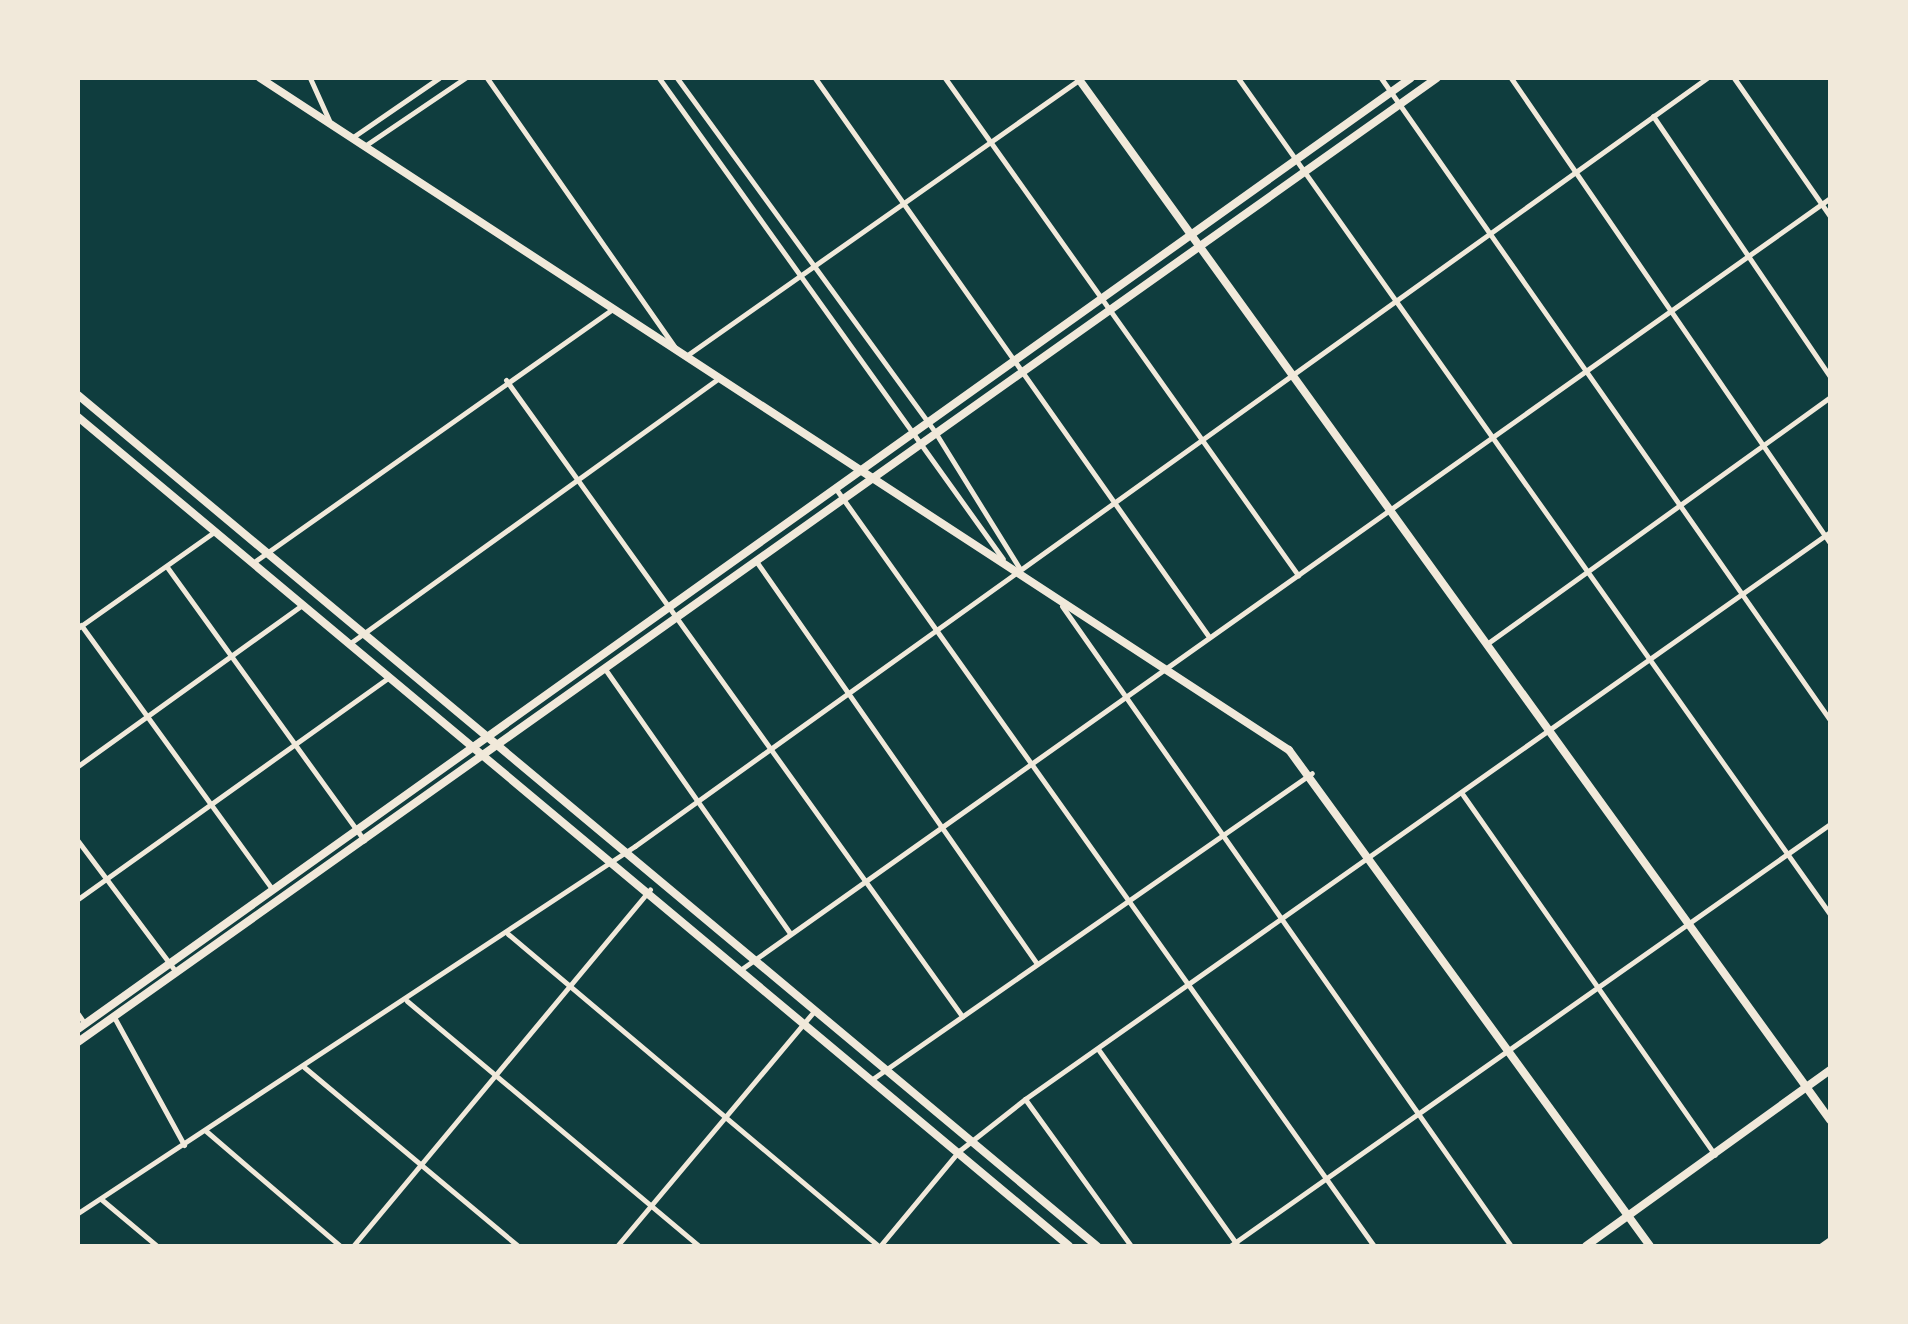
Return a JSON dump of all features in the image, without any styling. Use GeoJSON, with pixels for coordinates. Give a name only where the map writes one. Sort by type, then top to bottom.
{"type":"FeatureCollection","features":[{"type":"Feature","properties":{"kind":"main road"},"geometry":{"type":"LineString","coordinates":[[260,78],[1020,569],[1062,606],[1165,670],[1312,772],[1505,1052],[1650,1246]]}},
{"type":"Feature","properties":{"kind":"main road"},"geometry":{"type":"LineString","coordinates":[[1080,78],[1830,1120]]}},
{"type":"Feature","properties":{"kind":"main road"},"geometry":{"type":"LineString","coordinates":[[81,1026],[860,467],[1411,78]]}},
{"type":"Feature","properties":{"kind":"main road"},"geometry":{"type":"LineString","coordinates":[[78,1042],[1197,244],[1437,78]]}},
{"type":"Feature","properties":{"kind":"main road"},"geometry":{"type":"LineString","coordinates":[[78,395],[1097,1246]]}},
{"type":"Feature","properties":{"kind":"main road"},"geometry":{"type":"LineString","coordinates":[[78,417],[650,890],[1067,1245],[1078,1230]]}},
{"type":"Feature","properties":{"kind":"main road"},"geometry":{"type":"LineString","coordinates":[[1586,1246],[1830,1070]]}},
{"type":"Feature","properties":{"kind":"street"},"geometry":{"type":"LineString","coordinates":[[310,78],[330,122]]}},
{"type":"Feature","properties":{"kind":"street"},"geometry":{"type":"LineString","coordinates":[[353,137],[439,78]]}},
{"type":"Feature","properties":{"kind":"street"},"geometry":{"type":"LineString","coordinates":[[366,145],[465,78]]}},
{"type":"Feature","properties":{"kind":"street"},"geometry":{"type":"LineString","coordinates":[[487,78],[677,350]]}},
{"type":"Feature","properties":{"kind":"street"},"geometry":{"type":"LineString","coordinates":[[660,78],[1003,558]]}},
{"type":"Feature","properties":{"kind":"street"},"geometry":{"type":"LineString","coordinates":[[677,78],[935,432],[1020,569]]}},
{"type":"Feature","properties":{"kind":"street"},"geometry":{"type":"LineString","coordinates":[[815,78],[1210,638]]}},
{"type":"Feature","properties":{"kind":"street"},"geometry":{"type":"LineString","coordinates":[[945,78],[1103,295],[1298,575]]}},
{"type":"Feature","properties":{"kind":"street"},"geometry":{"type":"LineString","coordinates":[[686,356],[1080,78]]}},
{"type":"Feature","properties":{"kind":"street"},"geometry":{"type":"LineString","coordinates":[[1238,78],[1830,914]]}},
{"type":"Feature","properties":{"kind":"street"},"geometry":{"type":"LineString","coordinates":[[1380,78],[1830,720]]}},
{"type":"Feature","properties":{"kind":"street"},"geometry":{"type":"LineString","coordinates":[[1511,78],[1762,445],[1828,533],[1830,543]]}},
{"type":"Feature","properties":{"kind":"street"},"geometry":{"type":"LineString","coordinates":[[78,1213],[508,934],[1707,78]]}},
{"type":"Feature","properties":{"kind":"street"},"geometry":{"type":"LineString","coordinates":[[1734,78],[1830,216]]}},
{"type":"Feature","properties":{"kind":"street"},"geometry":{"type":"LineString","coordinates":[[1653,116],[1752,255],[1830,376]]}},
{"type":"Feature","properties":{"kind":"street"},"geometry":{"type":"LineString","coordinates":[[743,968],[1029,761],[1165,670],[1830,198]]}},
{"type":"Feature","properties":{"kind":"street"},"geometry":{"type":"LineString","coordinates":[[252,564],[506,380],[615,307]]}},
{"type":"Feature","properties":{"kind":"street"},"geometry":{"type":"LineString","coordinates":[[350,644],[720,378]]}},
{"type":"Feature","properties":{"kind":"street"},"geometry":{"type":"LineString","coordinates":[[506,380],[962,1016]]}},
{"type":"Feature","properties":{"kind":"street"},"geometry":{"type":"LineString","coordinates":[[1487,644],[1830,398]]}},
{"type":"Feature","properties":{"kind":"street"},"geometry":{"type":"LineString","coordinates":[[834,486],[1374,1246]]}},
{"type":"Feature","properties":{"kind":"street"},"geometry":{"type":"LineString","coordinates":[[214,532],[79,626],[280,900]]}},
{"type":"Feature","properties":{"kind":"street"},"geometry":{"type":"LineString","coordinates":[[508,934],[880,1246],[959,1151],[1025,1099],[1651,663],[1828,533]]}},
{"type":"Feature","properties":{"kind":"street"},"geometry":{"type":"LineString","coordinates":[[756,561],[845,695],[1036,962]]}},
{"type":"Feature","properties":{"kind":"street"},"geometry":{"type":"LineString","coordinates":[[166,567],[364,840]]}},
{"type":"Feature","properties":{"kind":"street"},"geometry":{"type":"LineString","coordinates":[[78,766],[302,606]]}},
{"type":"Feature","properties":{"kind":"street"},"geometry":{"type":"LineString","coordinates":[[1062,606],[1122,700],[1512,1246]]}},
{"type":"Feature","properties":{"kind":"street"},"geometry":{"type":"LineString","coordinates":[[605,669],[790,933]]}},
{"type":"Feature","properties":{"kind":"street"},"geometry":{"type":"LineString","coordinates":[[78,899],[389,677]]}},
{"type":"Feature","properties":{"kind":"street"},"geometry":{"type":"LineString","coordinates":[[870,1080],[1312,772]]}},
{"type":"Feature","properties":{"kind":"street"},"geometry":{"type":"LineString","coordinates":[[1463,795],[1714,1155]]}},
{"type":"Feature","properties":{"kind":"street"},"geometry":{"type":"LineString","coordinates":[[1098,1049],[1235,1245],[1830,824]]}},
{"type":"Feature","properties":{"kind":"street"},"geometry":{"type":"LineString","coordinates":[[78,841],[176,972]]}},
{"type":"Feature","properties":{"kind":"street"},"geometry":{"type":"LineString","coordinates":[[352,1246],[650,890]]}},
{"type":"Feature","properties":{"kind":"street"},"geometry":{"type":"LineString","coordinates":[[407,1002],[699,1246]]}},
{"type":"Feature","properties":{"kind":"street"},"geometry":{"type":"LineString","coordinates":[[617,1246],[814,1010]]}},
{"type":"Feature","properties":{"kind":"street"},"geometry":{"type":"LineString","coordinates":[[78,1014],[81,1026]]}},
{"type":"Feature","properties":{"kind":"street"},"geometry":{"type":"LineString","coordinates":[[114,1016],[184,1145]]}},
{"type":"Feature","properties":{"kind":"street"},"geometry":{"type":"LineString","coordinates":[[304,1067],[518,1246]]}},
{"type":"Feature","properties":{"kind":"street"},"geometry":{"type":"LineString","coordinates":[[1025,1099],[1131,1246]]}},
{"type":"Feature","properties":{"kind":"street"},"geometry":{"type":"LineString","coordinates":[[206,1131],[340,1246]]}},
{"type":"Feature","properties":{"kind":"street"},"geometry":{"type":"LineString","coordinates":[[101,1198],[157,1246]]}},
{"type":"Feature","properties":{"kind":"street"},"geometry":{"type":"LineString","coordinates":[[1820,1246],[1830,1239]]}}]}
